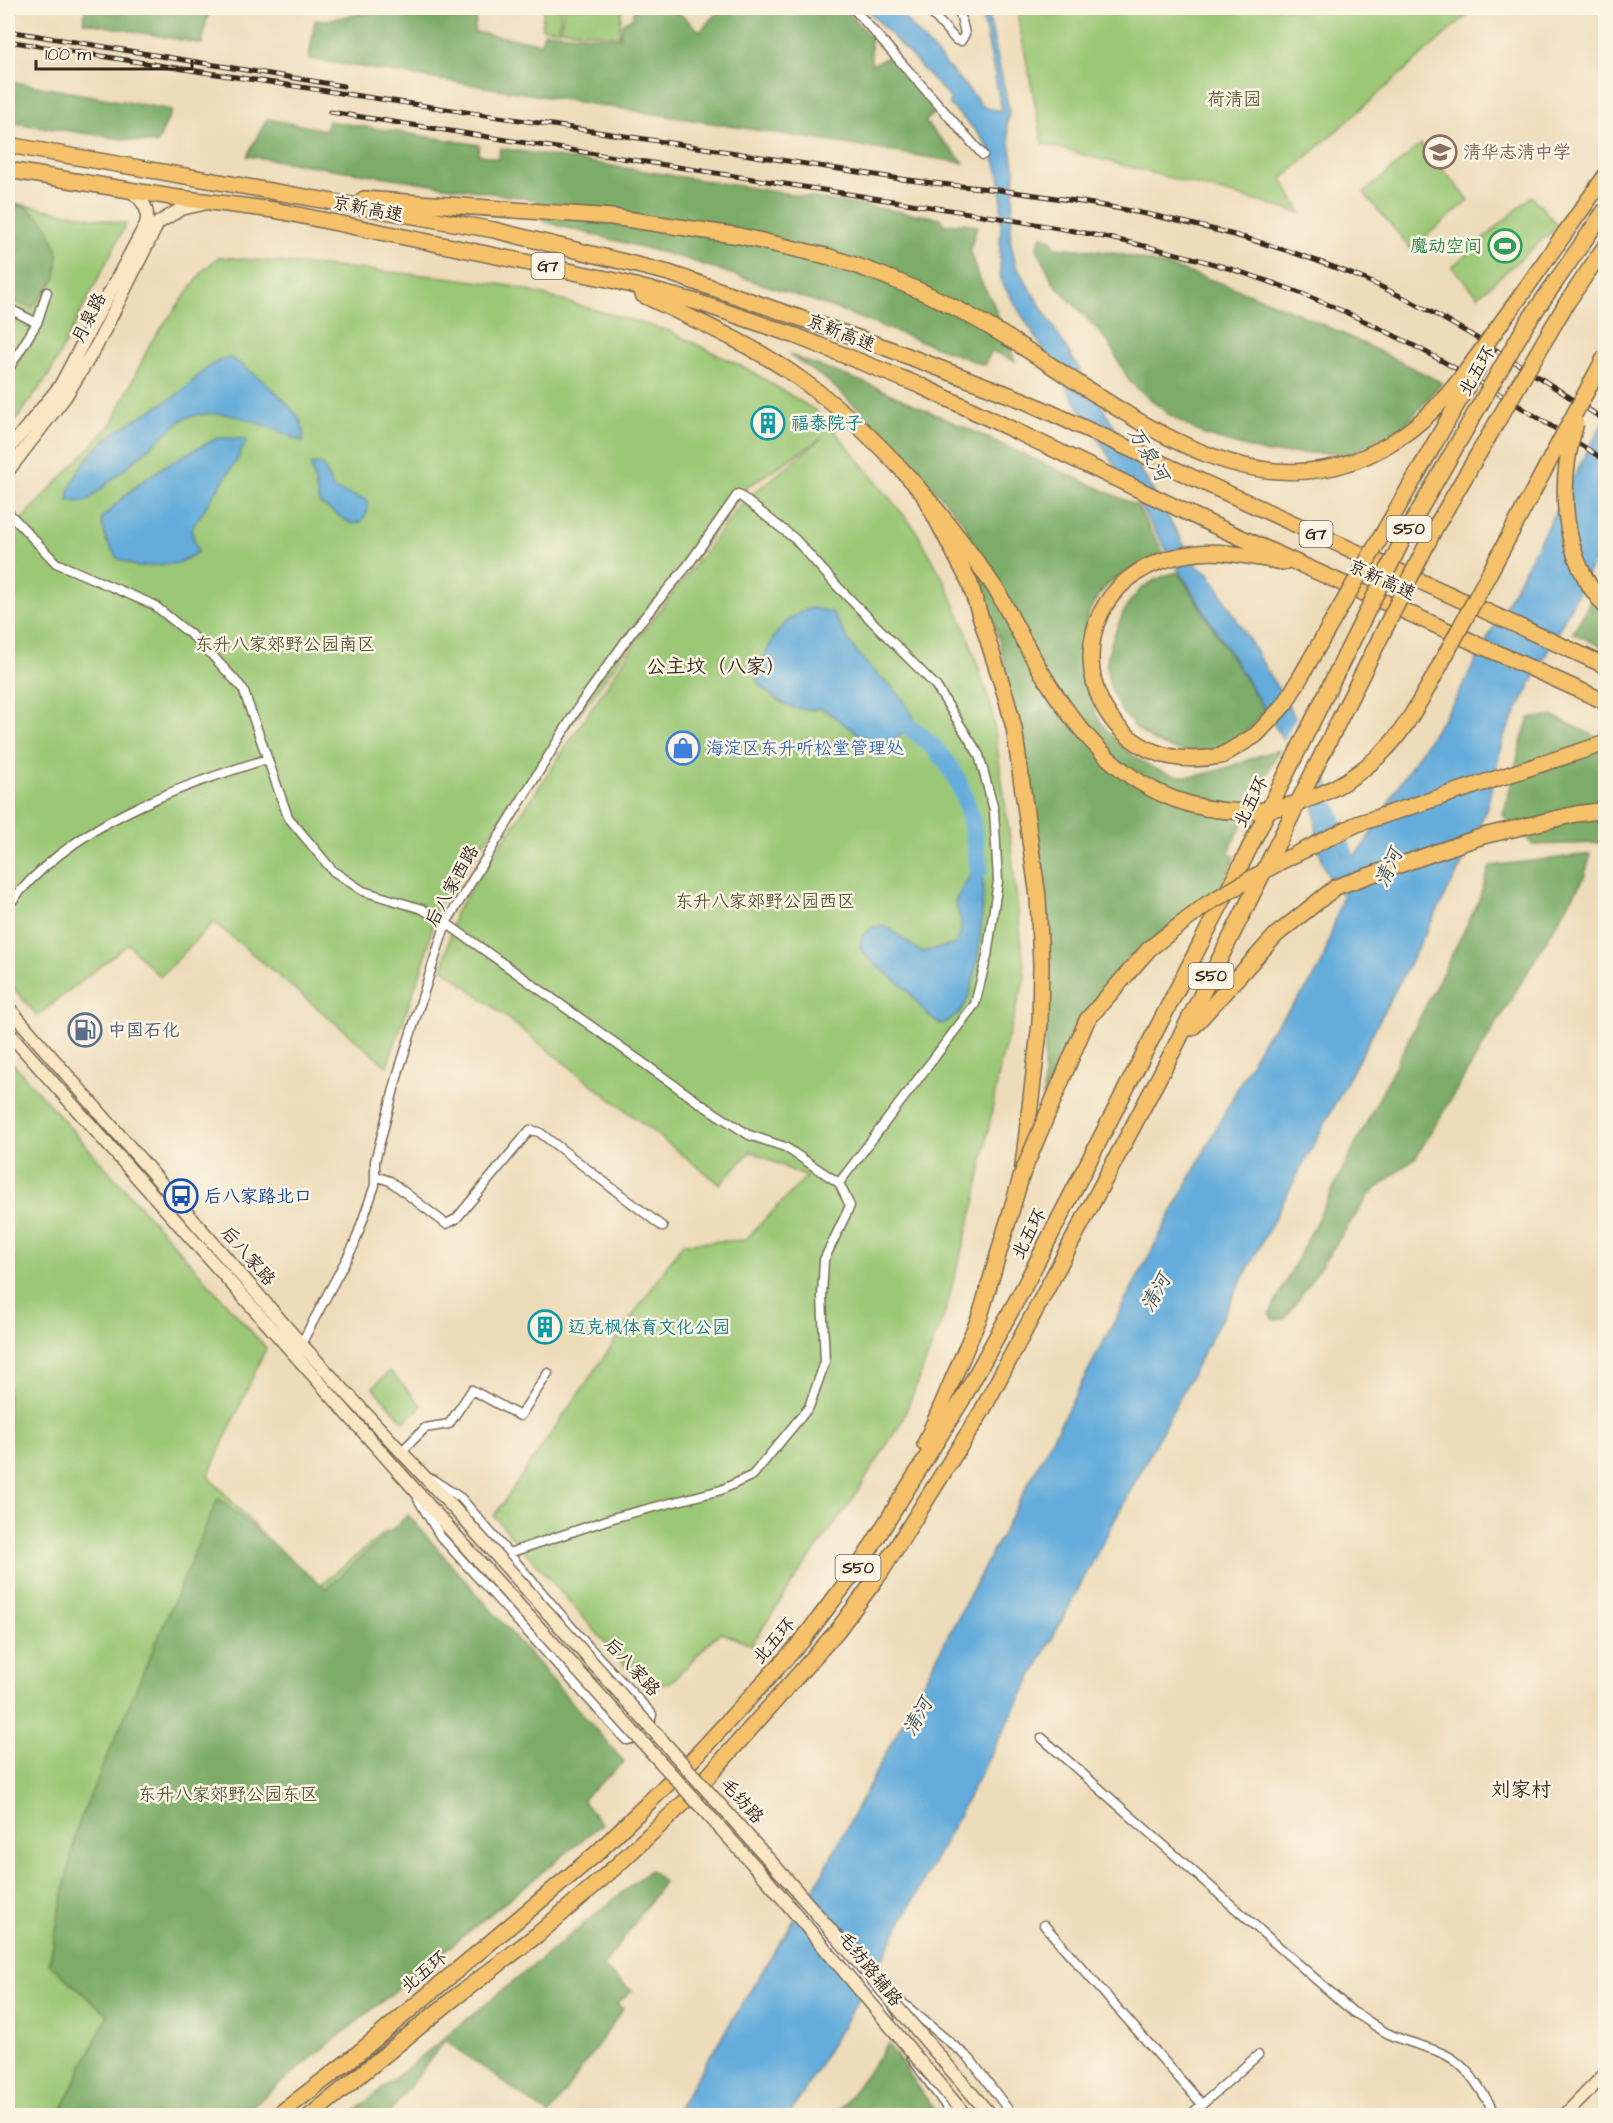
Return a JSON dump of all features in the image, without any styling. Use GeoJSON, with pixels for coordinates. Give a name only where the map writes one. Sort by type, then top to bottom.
{"type":"FeatureCollection","features":[{"type":"Feature","properties":{"kind":"highway","name":"京新高速"},"geometry":{"type":"LineString","coordinates":[[8,145],[494,230],[669,273],[884,347],[1025,402],[1605,666]]}},
{"type":"Feature","properties":{"kind":"highway","name":"京新高速"},"geometry":{"type":"LineString","coordinates":[[8,170],[274,210],[612,280],[697,302],[796,336],[921,386],[1064,452],[1211,524],[1605,702]]}},
{"type":"Feature","properties":{"kind":"highway"},"geometry":{"type":"LineString","coordinates":[[296,194],[612,217],[740,236],[830,257],[910,285],[951,305],[1002,334],[1130,416],[1188,449],[1237,465],[1268,471],[1304,471],[1333,466],[1375,451],[1410,430],[1444,399],[1512,308],[1605,175]]}},
{"type":"Feature","properties":{"kind":"highway","name":"北五环"},"geometry":{"type":"LineString","coordinates":[[278,2115],[350,2060],[597,1853],[694,1758],[801,1642],[860,1565],[962,1400],[1024,1287],[1241,865],[1405,536],[1527,323],[1605,209]]}},
{"type":"Feature","properties":{"kind":"highway","name":"S50"},"geometry":{"type":"LineString","coordinates":[[310,2115],[453,1999],[537,1935],[613,1869],[688,1799],[837,1631],[881,1572],[982,1411],[1174,1049],[1435,528],[1566,304],[1605,245]]}},
{"type":"Feature","properties":{"kind":"highway"},"geometry":{"type":"LineString","coordinates":[[612,280],[729,337],[796,376],[885,450],[956,531],[998,592],[1026,646],[1078,725],[1108,757],[1136,780],[1162,795],[1227,812],[1264,811],[1297,804],[1331,789],[1362,771],[1384,752],[1406,724],[1431,682],[1605,355]]}},
{"type":"Feature","properties":{"kind":"highway"},"geometry":{"type":"LineString","coordinates":[[1305,566],[1225,552],[1198,553],[1173,558],[1137,572],[1113,593],[1092,631],[1091,668],[1101,701],[1122,730],[1151,752],[1201,760],[1221,756],[1256,735],[1285,704],[1512,308]]}},
{"type":"Feature","properties":{"kind":"highway"},"geometry":{"type":"LineString","coordinates":[[1588,388],[1571,440],[1565,482],[1565,518],[1574,553],[1596,596],[1605,607]]}},
{"type":"Feature","properties":{"kind":"highway"},"geometry":{"type":"LineString","coordinates":[[921,492],[958,558],[982,620],[1014,728],[1038,897],[1041,964],[1040,1023],[1022,1174]]}},
{"type":"Feature","properties":{"kind":"highway"},"geometry":{"type":"LineString","coordinates":[[906,1488],[980,1316],[1022,1174],[1087,1020],[1149,949],[1207,904],[1280,862],[1357,824],[1605,743]]}},
{"type":"Feature","properties":{"kind":"highway"},"geometry":{"type":"LineString","coordinates":[[1174,1049],[1228,984],[1276,935],[1336,887],[1483,836],[1576,814],[1605,810]]}},
{"type":"Feature","properties":{"kind":"main road","name":"月泉路"},"geometry":{"type":"LineString","coordinates":[[8,450],[60,386],[146,224],[148,215],[146,207],[131,190]]}},
{"type":"Feature","properties":{"kind":"main road","name":"月泉路"},"geometry":{"type":"LineString","coordinates":[[8,471],[65,398],[97,345],[158,223],[181,209],[212,202]]}},
{"type":"Feature","properties":{"kind":"main road","name":"后八家路"},"geometry":{"type":"LineString","coordinates":[[8,1006],[301,1344],[461,1516]]}},
{"type":"Feature","properties":{"kind":"main road","name":"后八家路"},"geometry":{"type":"LineString","coordinates":[[8,1032],[280,1342],[447,1526]]}},
{"type":"Feature","properties":{"kind":"main road","name":"毛纺路"},"geometry":{"type":"LineString","coordinates":[[461,1516],[790,1883],[991,2115]]}},
{"type":"Feature","properties":{"kind":"main road","name":"毛纺路"},"geometry":{"type":"LineString","coordinates":[[447,1526],[768,1881],[966,2115]]}},
{"type":"Feature","properties":{"kind":"main road"},"geometry":{"type":"LineString","coordinates":[[1564,2115],[1605,2073]]}},
{"type":"Feature","properties":{"kind":"street"},"geometry":{"type":"LineString","coordinates":[[853,8],[983,155]]}},
{"type":"Feature","properties":{"kind":"street"},"geometry":{"type":"LineString","coordinates":[[927,8],[956,40],[961,41],[965,34],[959,8]]}},
{"type":"Feature","properties":{"kind":"street"},"geometry":{"type":"LineString","coordinates":[[8,370],[36,323],[47,292]]}},
{"type":"Feature","properties":{"kind":"street"},"geometry":{"type":"LineString","coordinates":[[8,308],[36,323]]}},
{"type":"Feature","properties":{"kind":"street","name":"后八家西路"},"geometry":{"type":"LineString","coordinates":[[301,1344],[354,1245],[375,1185],[375,1161],[399,1070],[446,923],[581,702],[632,632],[688,565],[738,494],[795,539],[838,587],[936,686],[979,755],[994,810],[998,881],[987,956],[975,1004],[839,1183]]}},
{"type":"Feature","properties":{"kind":"street"},"geometry":{"type":"LineString","coordinates":[[8,512],[56,562],[154,605],[201,643],[243,689],[288,817],[333,871],[363,891],[422,909],[446,923],[720,1116],[749,1135],[785,1147],[839,1183],[850,1206],[824,1260],[822,1296],[825,1362],[809,1407],[753,1475],[721,1490],[616,1517],[509,1553]]}},
{"type":"Feature","properties":{"kind":"street"},"geometry":{"type":"LineString","coordinates":[[8,906],[54,856],[117,816],[199,780],[267,759]]}},
{"type":"Feature","properties":{"kind":"street"},"geometry":{"type":"LineString","coordinates":[[375,1176],[390,1181],[446,1224],[456,1219],[530,1130],[539,1132],[663,1227]]}},
{"type":"Feature","properties":{"kind":"street"},"geometry":{"type":"LineString","coordinates":[[401,1452],[425,1428],[449,1424],[472,1390],[520,1416],[548,1373]]}},
{"type":"Feature","properties":{"kind":"street","name":"后八家路"},"geometry":{"type":"LineString","coordinates":[[406,1479],[440,1536],[626,1740],[648,1736],[651,1714],[587,1645],[461,1498],[418,1471]]}},
{"type":"Feature","properties":{"kind":"street"},"geometry":{"type":"LineString","coordinates":[[1042,1738],[1353,2012],[1370,2020],[1387,2034],[1447,2056],[1461,2066],[1475,2082],[1497,2115]]}},
{"type":"Feature","properties":{"kind":"street","name":"毛纺路辅路"},"geometry":{"type":"LineString","coordinates":[[775,1878],[881,2004],[918,2070],[953,2115]]}},
{"type":"Feature","properties":{"kind":"street"},"geometry":{"type":"LineString","coordinates":[[1044,1924],[1202,2104]]}},
{"type":"Feature","properties":{"kind":"street","name":"毛纺路辅路"},"geometry":{"type":"LineString","coordinates":[[899,2000],[970,2059],[1013,2115]]}},
{"type":"Feature","properties":{"kind":"street"},"geometry":{"type":"LineString","coordinates":[[1189,2115],[1258,2055]]}},
{"type":"Feature","properties":{"kind":"green space"},"geometry":{"type":"Polygon","coordinates":[[[86,8],[209,9],[202,44],[83,22],[86,8]]]}},
{"type":"Feature","properties":{"kind":"green space"},"geometry":{"type":"Polygon","coordinates":[[[389,8],[478,8],[474,32],[541,43],[544,32],[620,38],[623,23],[632,18],[635,8],[673,8],[700,31],[721,8],[845,8],[871,39],[871,65],[889,57],[935,111],[925,122],[964,163],[309,59],[315,20],[328,20],[389,8]]]}},
{"type":"Feature","properties":{"kind":"green space"},"geometry":{"type":"Polygon","coordinates":[[[544,8],[561,8],[559,30],[542,28],[544,8]]]}},
{"type":"Feature","properties":{"kind":"green space"},"geometry":{"type":"Polygon","coordinates":[[[564,8],[622,8],[619,36],[561,29],[564,8]]]}},
{"type":"Feature","properties":{"kind":"green space","name":"荷清园"},"geometry":{"type":"Polygon","coordinates":[[[1016,8],[1475,8],[1282,179],[1301,213],[1043,144],[1016,8]]]}},
{"type":"Feature","properties":{"kind":"green space"},"geometry":{"type":"Polygon","coordinates":[[[8,81],[172,110],[157,144],[8,122],[8,81]]]}},
{"type":"Feature","properties":{"kind":"green space"},"geometry":{"type":"Polygon","coordinates":[[[267,119],[326,130],[328,121],[479,145],[478,154],[498,159],[500,148],[940,218],[945,225],[964,223],[977,226],[970,250],[977,274],[993,303],[1015,361],[992,351],[984,365],[823,304],[683,258],[544,222],[537,200],[247,156],[267,119]]]}},
{"type":"Feature","properties":{"kind":"green space"},"geometry":{"type":"Polygon","coordinates":[[[1421,144],[1469,200],[1411,249],[1364,193],[1421,144]]]}},
{"type":"Feature","properties":{"kind":"green space","name":"魔动空间"},"geometry":{"type":"Polygon","coordinates":[[[1532,196],[1558,226],[1478,296],[1452,267],[1532,196]]]}},
{"type":"Feature","properties":{"kind":"green space"},"geometry":{"type":"Polygon","coordinates":[[[8,202],[126,224],[50,373],[8,431],[8,202]]]}},
{"type":"Feature","properties":{"kind":"green space"},"geometry":{"type":"Polygon","coordinates":[[[8,204],[26,207],[46,224],[58,252],[56,278],[32,308],[8,299],[8,204]]]}},
{"type":"Feature","properties":{"kind":"green space"},"geometry":{"type":"Polygon","coordinates":[[[1041,236],[1051,239],[1055,247],[1119,254],[1162,265],[1245,292],[1325,325],[1442,383],[1406,424],[1353,453],[1267,453],[1204,435],[1168,414],[1130,382],[1107,340],[1053,282],[1037,248],[1041,236]]]}},
{"type":"Feature","properties":{"kind":"green space"},"geometry":{"type":"Polygon","coordinates":[[[219,257],[445,277],[511,286],[669,331],[749,370],[816,411],[831,432],[834,430],[915,529],[945,582],[968,636],[992,710],[1011,846],[1025,978],[1001,1061],[975,1202],[944,1315],[902,1421],[854,1497],[751,1645],[720,1632],[671,1682],[646,1689],[494,1516],[683,1243],[745,1240],[806,1177],[751,1151],[720,1184],[443,968],[455,913],[640,636],[743,502],[822,438],[748,486],[438,904],[424,962],[387,1066],[214,922],[160,977],[128,944],[37,1016],[8,981],[8,534],[112,424],[151,342],[204,270],[219,257]]]}},
{"type":"Feature","properties":{"kind":"green space"},"geometry":{"type":"Polygon","coordinates":[[[789,355],[871,385],[1136,505],[1165,555],[1123,573],[1105,587],[1092,606],[1084,631],[1083,660],[1087,689],[1096,714],[1122,747],[1147,764],[1174,775],[1199,775],[1279,750],[1228,853],[1235,857],[1220,888],[1125,960],[1069,1038],[1043,1098],[1049,926],[1027,760],[999,640],[965,524],[893,441],[827,380],[789,355]]]}},
{"type":"Feature","properties":{"kind":"green space"},"geometry":{"type":"Polygon","coordinates":[[[1178,572],[1266,712],[1238,737],[1208,751],[1189,752],[1171,748],[1153,740],[1138,729],[1125,715],[1115,698],[1107,671],[1110,647],[1128,604],[1149,583],[1178,572]]]}},
{"type":"Feature","properties":{"kind":"green space"},"geometry":{"type":"Polygon","coordinates":[[[1605,574],[1605,648],[1573,633],[1605,574]]]}},
{"type":"Feature","properties":{"kind":"green space"},"geometry":{"type":"Polygon","coordinates":[[[1555,717],[1605,741],[1605,843],[1533,845],[1503,815],[1529,718],[1555,717]]]}},
{"type":"Feature","properties":{"kind":"green space"},"geometry":{"type":"Polygon","coordinates":[[[1591,854],[1584,878],[1416,1157],[1369,1195],[1285,1319],[1273,1320],[1270,1313],[1478,903],[1490,866],[1591,854]]]}},
{"type":"Feature","properties":{"kind":"green space","name":"东升八家郊野公园东区"},"geometry":{"type":"Polygon","coordinates":[[[8,1058],[266,1348],[208,1476],[314,1590],[387,1531],[559,1713],[183,2115],[8,2115],[8,1058]]]}},
{"type":"Feature","properties":{"kind":"green space"},"geometry":{"type":"Polygon","coordinates":[[[390,1371],[422,1406],[404,1422],[373,1387],[390,1371]]]}},
{"type":"Feature","properties":{"kind":"green space"},"geometry":{"type":"Polygon","coordinates":[[[218,1498],[326,1589],[408,1515],[624,1762],[582,1800],[602,1824],[241,2115],[59,2115],[108,2015],[49,1964],[77,1827],[218,1498]]]}},
{"type":"Feature","properties":{"kind":"green space"},"geometry":{"type":"Polygon","coordinates":[[[650,1870],[664,1882],[603,1967],[632,1991],[617,2004],[623,2009],[549,2115],[445,2040],[388,2115],[350,2115],[650,1870]]]}},
{"type":"Feature","properties":{"kind":"green space"},"geometry":{"type":"Polygon","coordinates":[[[888,2044],[938,2115],[836,2115],[888,2044]]]}},
{"type":"Feature","properties":{"kind":"water","name":"清河"},"geometry":{"type":"Polygon","coordinates":[[[866,8],[895,8],[985,108],[1002,111],[981,8],[987,8],[1009,110],[1007,126],[1015,171],[1010,239],[1016,266],[1183,543],[1199,568],[1209,573],[1299,724],[1328,782],[1343,855],[1349,861],[1363,847],[1400,783],[1455,700],[1605,418],[1605,540],[1503,738],[1487,807],[1470,849],[886,1952],[794,2108],[789,2115],[673,2116],[820,1878],[1263,1040],[1305,991],[1321,966],[1343,895],[1333,883],[1321,858],[1311,791],[1301,769],[1001,281],[1001,193],[995,160],[987,145],[949,104],[950,98],[866,8]]]}},
{"type":"Feature","properties":{"kind":"water"},"geometry":{"type":"Polygon","coordinates":[[[231,358],[260,379],[292,409],[303,428],[303,442],[259,423],[229,415],[214,413],[183,419],[86,502],[68,501],[75,478],[88,457],[110,436],[183,391],[207,368],[231,358]]]}},
{"type":"Feature","properties":{"kind":"water"},"geometry":{"type":"Polygon","coordinates":[[[218,438],[247,439],[236,462],[191,529],[198,552],[179,563],[137,567],[117,558],[106,540],[101,519],[115,504],[155,472],[218,438]]]}},
{"type":"Feature","properties":{"kind":"water"},"geometry":{"type":"Polygon","coordinates":[[[311,464],[323,465],[333,489],[367,500],[368,511],[361,522],[352,524],[319,503],[311,464]]]}},
{"type":"Feature","properties":{"kind":"water"},"geometry":{"type":"Polygon","coordinates":[[[811,608],[832,612],[857,652],[906,704],[914,719],[894,742],[883,742],[864,737],[821,708],[802,709],[785,704],[763,688],[757,680],[764,658],[775,636],[790,619],[811,608]]]}},
{"type":"Feature","properties":{"kind":"water"},"geometry":{"type":"Polygon","coordinates":[[[973,870],[979,870],[983,877],[981,928],[976,969],[965,1003],[956,1015],[942,1024],[922,1009],[906,989],[865,954],[860,948],[862,936],[873,927],[886,926],[921,952],[954,945],[961,929],[955,901],[973,870]]]}},
{"type":"Feature","properties":{"kind":"pier"},"geometry":{"type":"Polygon","coordinates":[[[1297,715],[1319,757],[1304,784],[1282,744],[1297,715]]]}},
{"type":"Feature","properties":{"kind":"waterway"},"geometry":{"type":"LineString","coordinates":[[908,726],[941,755],[961,789],[973,827],[979,870]]}},
{"type":"Feature","properties":{"kind":"waterway","name":"万泉河"},"geometry":{"type":"LineString","coordinates":[[1332,807],[1355,872]]}},
{"type":"Feature","properties":{"kind":"railway"},"geometry":{"type":"LineString","coordinates":[[8,31],[343,86]]}},
{"type":"Feature","properties":{"kind":"railway"},"geometry":{"type":"LineString","coordinates":[[8,41],[928,183],[1050,197],[1183,222],[1312,259],[1387,290],[1452,323],[1606,421]]}},
{"type":"Feature","properties":{"kind":"railway"},"geometry":{"type":"LineString","coordinates":[[330,112],[1077,231],[1183,255],[1287,288],[1371,324],[1451,366],[1606,461]]}},
{"type":"Feature","properties":{"kind":"place","name":"清华志清中学"},"geometry":{"type":"Point","coordinates":[1440,152]}},
{"type":"Feature","properties":{"kind":"place","name":"魔动空间"},"geometry":{"type":"Point","coordinates":[1505,246]}},
{"type":"Feature","properties":{"kind":"place","name":"福泰院子"},"geometry":{"type":"Point","coordinates":[768,423]}},
{"type":"Feature","properties":{"kind":"place","name":"海淀区东升听松堂管理处"},"geometry":{"type":"Point","coordinates":[683,748]}},
{"type":"Feature","properties":{"kind":"place","name":"中国石化"},"geometry":{"type":"Point","coordinates":[85,1030]}},
{"type":"Feature","properties":{"kind":"place","name":"后八家路北口"},"geometry":{"type":"Point","coordinates":[181,1196]}},
{"type":"Feature","properties":{"kind":"place","name":"迈克枫体育文化公园"},"geometry":{"type":"Point","coordinates":[545,1327]}},
{"type":"Feature","properties":{"kind":"district","name":"公主坟（八家）"},"geometry":{"type":"Point","coordinates":[716,667]}},
{"type":"Feature","properties":{"kind":"district","name":"刘家村"},"geometry":{"type":"Point","coordinates":[1521,1790]}},
{"type":"Feature","properties":{"kind":"park label","name":"东升八家郊野公园南区"},"geometry":{"type":"Point","coordinates":[285,644]}},
{"type":"Feature","properties":{"kind":"park label","name":"东升八家郊野公园西区"},"geometry":{"type":"Point","coordinates":[765,901]}}]}
